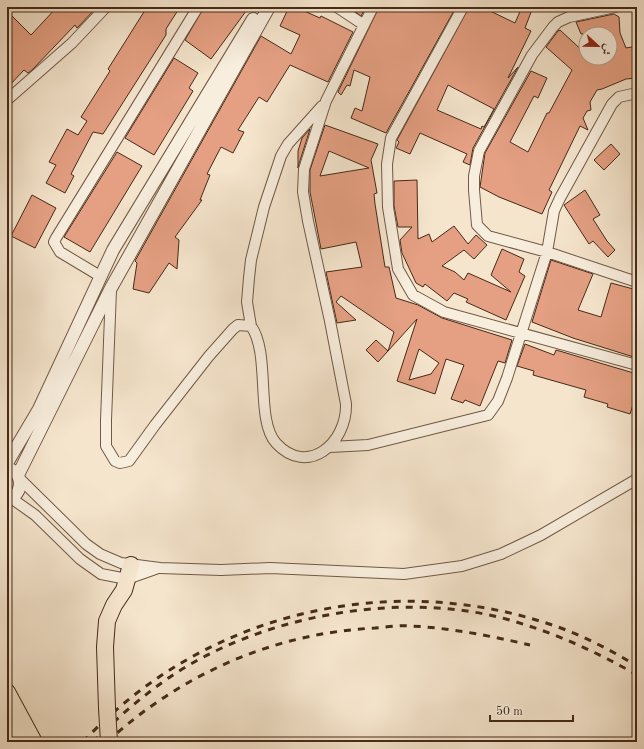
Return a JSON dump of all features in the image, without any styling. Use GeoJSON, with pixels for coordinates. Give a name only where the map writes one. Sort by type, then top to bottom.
{"type":"FeatureCollection","features":[{"type":"Feature","properties":{"kind":"highway"},"geometry":{"type":"LineString","coordinates":[[109,742],[106,630],[111,611],[124,590],[129,572]]}},
{"type":"Feature","properties":{"kind":"highway"},"geometry":{"type":"LineString","coordinates":[[7,692],[34,742]]}},
{"type":"Feature","properties":{"kind":"highway"},"geometry":{"type":"LineString","coordinates":[[7,720],[19,742]]}},
{"type":"Feature","properties":{"kind":"street"},"geometry":{"type":"LineString","coordinates":[[7,100],[72,43],[106,7]]}},
{"type":"Feature","properties":{"kind":"street"},"geometry":{"type":"LineString","coordinates":[[100,276],[60,252],[54,242],[90,180],[198,7]]}},
{"type":"Feature","properties":{"kind":"street"},"geometry":{"type":"LineString","coordinates":[[7,463],[39,409],[113,250],[176,144],[261,7]]}},
{"type":"Feature","properties":{"kind":"street"},"geometry":{"type":"LineString","coordinates":[[268,7],[111,288],[15,474],[20,488],[9,499],[48,526],[89,567],[106,575],[160,568],[221,570],[270,568],[404,574],[462,566],[501,554],[541,535],[637,479]]}},
{"type":"Feature","properties":{"kind":"street"},"geometry":{"type":"LineString","coordinates":[[337,7],[364,25]]}},
{"type":"Feature","properties":{"kind":"street"},"geometry":{"type":"LineString","coordinates":[[326,101],[288,144],[281,156],[264,206],[251,260],[247,302],[251,326],[259,339],[267,416],[272,437],[287,451],[307,457],[321,453],[330,447],[338,437],[344,426],[346,404],[303,192],[304,169],[326,101],[372,7]]}},
{"type":"Feature","properties":{"kind":"street"},"geometry":{"type":"LineString","coordinates":[[463,7],[391,138],[387,164],[388,207],[398,270],[413,295],[444,312],[637,365]]}},
{"type":"Feature","properties":{"kind":"street"},"geometry":{"type":"LineString","coordinates":[[615,7],[569,17],[558,22],[552,27],[532,55],[479,151],[474,176],[477,225],[488,236],[547,252],[637,282]]}},
{"type":"Feature","properties":{"kind":"street"},"geometry":{"type":"LineString","coordinates":[[330,447],[368,445],[488,415],[498,401],[521,333],[547,252],[554,211],[560,198],[612,104],[619,98],[637,93]]}},
{"type":"Feature","properties":{"kind":"street"},"geometry":{"type":"LineString","coordinates":[[111,288],[106,446],[115,462],[120,463],[129,461],[209,356],[233,329],[238,325],[251,326]]}},
{"type":"Feature","properties":{"kind":"street"},"geometry":{"type":"LineString","coordinates":[[15,474],[92,549],[129,572],[160,568]]}},
{"type":"Feature","properties":{"kind":"building"},"geometry":{"type":"Polygon","coordinates":[[[57,7],[97,7],[77,28],[75,25],[32,70],[28,73],[24,70],[7,88],[7,15],[10,14],[31,35],[57,7]]]}},
{"type":"Feature","properties":{"kind":"building"},"geometry":{"type":"Polygon","coordinates":[[[147,7],[180,7],[166,29],[166,35],[103,134],[93,132],[71,174],[74,176],[65,193],[46,183],[56,165],[49,162],[67,129],[78,135],[87,121],[81,117],[110,71],[108,69],[147,7]]]}},
{"type":"Feature","properties":{"kind":"building"},"geometry":{"type":"Polygon","coordinates":[[[204,7],[249,7],[211,59],[185,40],[204,7]]]}},
{"type":"Feature","properties":{"kind":"building"},"geometry":{"type":"Polygon","coordinates":[[[289,7],[295,7],[320,18],[321,16],[353,32],[328,82],[290,65],[267,102],[259,97],[238,130],[244,132],[233,153],[221,147],[207,174],[210,175],[200,200],[202,200],[175,237],[179,240],[177,269],[169,263],[149,293],[133,289],[137,263],[135,261],[261,36],[291,54],[300,35],[280,26],[289,7]]]}},
{"type":"Feature","properties":{"kind":"building"},"geometry":{"type":"Polygon","coordinates":[[[349,7],[366,7],[361,16],[349,7]]]}},
{"type":"Feature","properties":{"kind":"building"},"geometry":{"type":"Polygon","coordinates":[[[379,7],[456,7],[386,133],[351,118],[355,108],[362,111],[370,77],[354,70],[350,86],[347,85],[341,95],[338,92],[379,7]]]}},
{"type":"Feature","properties":{"kind":"building"},"geometry":{"type":"Polygon","coordinates":[[[469,7],[487,7],[486,9],[515,23],[522,7],[533,7],[525,28],[531,31],[508,78],[518,67],[473,148],[470,165],[463,162],[467,154],[420,133],[410,154],[396,148],[399,142],[397,140],[469,7]],[[448,85],[437,110],[481,129],[482,126],[484,127],[494,109],[448,85]]]}},
{"type":"Feature","properties":{"kind":"building"},"geometry":{"type":"Polygon","coordinates":[[[614,14],[619,17],[620,33],[626,48],[637,46],[637,78],[626,79],[597,90],[590,102],[591,110],[587,111],[583,118],[588,130],[580,126],[549,190],[552,192],[542,214],[499,197],[480,187],[485,153],[531,71],[547,78],[538,98],[534,96],[510,142],[528,152],[547,113],[549,113],[572,70],[546,47],[558,31],[560,30],[578,47],[578,66],[618,66],[618,26],[578,27],[576,22],[614,14]]]}},
{"type":"Feature","properties":{"kind":"building"},"geometry":{"type":"Polygon","coordinates":[[[174,58],[198,73],[189,88],[193,91],[154,155],[125,138],[174,58]]]}},
{"type":"Feature","properties":{"kind":"building"},"geometry":{"type":"Polygon","coordinates":[[[325,125],[378,144],[371,160],[377,193],[374,194],[375,204],[385,267],[389,267],[396,298],[418,305],[442,318],[512,340],[505,363],[498,361],[480,406],[465,400],[463,403],[451,399],[464,365],[446,359],[435,394],[397,381],[417,319],[388,351],[394,332],[341,296],[336,302],[356,320],[337,323],[326,272],[362,267],[356,242],[321,249],[310,192],[310,170],[325,125]],[[329,151],[320,176],[369,168],[329,151]],[[419,349],[409,380],[431,374],[439,363],[419,349]]]}},
{"type":"Feature","properties":{"kind":"building"},"geometry":{"type":"Polygon","coordinates":[[[310,129],[298,167],[298,151],[302,138],[310,129]]]}},
{"type":"Feature","properties":{"kind":"building"},"geometry":{"type":"Polygon","coordinates":[[[611,144],[620,154],[604,170],[594,160],[611,144]]]}},
{"type":"Feature","properties":{"kind":"building"},"geometry":{"type":"Polygon","coordinates":[[[117,152],[142,166],[90,252],[64,237],[117,152]]]}},
{"type":"Feature","properties":{"kind":"building"},"geometry":{"type":"Polygon","coordinates":[[[417,180],[418,239],[429,234],[432,242],[454,226],[468,244],[476,235],[487,245],[474,259],[464,250],[442,266],[455,272],[464,280],[468,273],[511,292],[491,275],[502,249],[524,259],[519,272],[525,276],[506,320],[466,302],[468,299],[454,293],[447,301],[425,284],[423,287],[416,283],[402,253],[400,240],[412,227],[398,227],[394,206],[394,181],[417,180]]]}},
{"type":"Feature","properties":{"kind":"building"},"geometry":{"type":"Polygon","coordinates":[[[585,190],[600,215],[593,219],[607,241],[615,250],[608,257],[593,241],[589,244],[564,205],[585,190]]]}},
{"type":"Feature","properties":{"kind":"building"},"geometry":{"type":"Polygon","coordinates":[[[32,195],[56,208],[35,248],[11,236],[32,195]]]}},
{"type":"Feature","properties":{"kind":"building"},"geometry":{"type":"Polygon","coordinates":[[[551,260],[593,274],[578,310],[601,317],[611,283],[637,290],[637,358],[573,338],[532,322],[551,260]]]}},
{"type":"Feature","properties":{"kind":"building"},"geometry":{"type":"Polygon","coordinates":[[[376,340],[388,351],[378,362],[366,350],[376,340]]]}},
{"type":"Feature","properties":{"kind":"building"},"geometry":{"type":"Polygon","coordinates":[[[525,344],[554,355],[556,350],[637,374],[637,400],[635,399],[630,414],[607,407],[608,404],[584,397],[586,390],[533,375],[534,371],[517,366],[525,344]]]}},
{"type":"Feature","properties":{"kind":"railway"},"geometry":{"type":"LineString","coordinates":[[83,742],[131,697],[185,661],[242,633],[303,614],[366,603],[430,602],[495,610],[558,627],[579,635],[637,666]]}},
{"type":"Feature","properties":{"kind":"railway"},"geometry":{"type":"LineString","coordinates":[[93,742],[119,717],[147,694],[167,679],[203,657],[243,639],[286,625],[330,614],[375,609],[420,607],[464,611],[506,619],[573,643],[637,675]]}},
{"type":"Feature","properties":{"kind":"railway"},"geometry":{"type":"LineString","coordinates":[[107,742],[166,696],[198,677],[231,661],[265,648],[301,638],[338,632],[406,626],[456,631],[530,645]]}}]}
